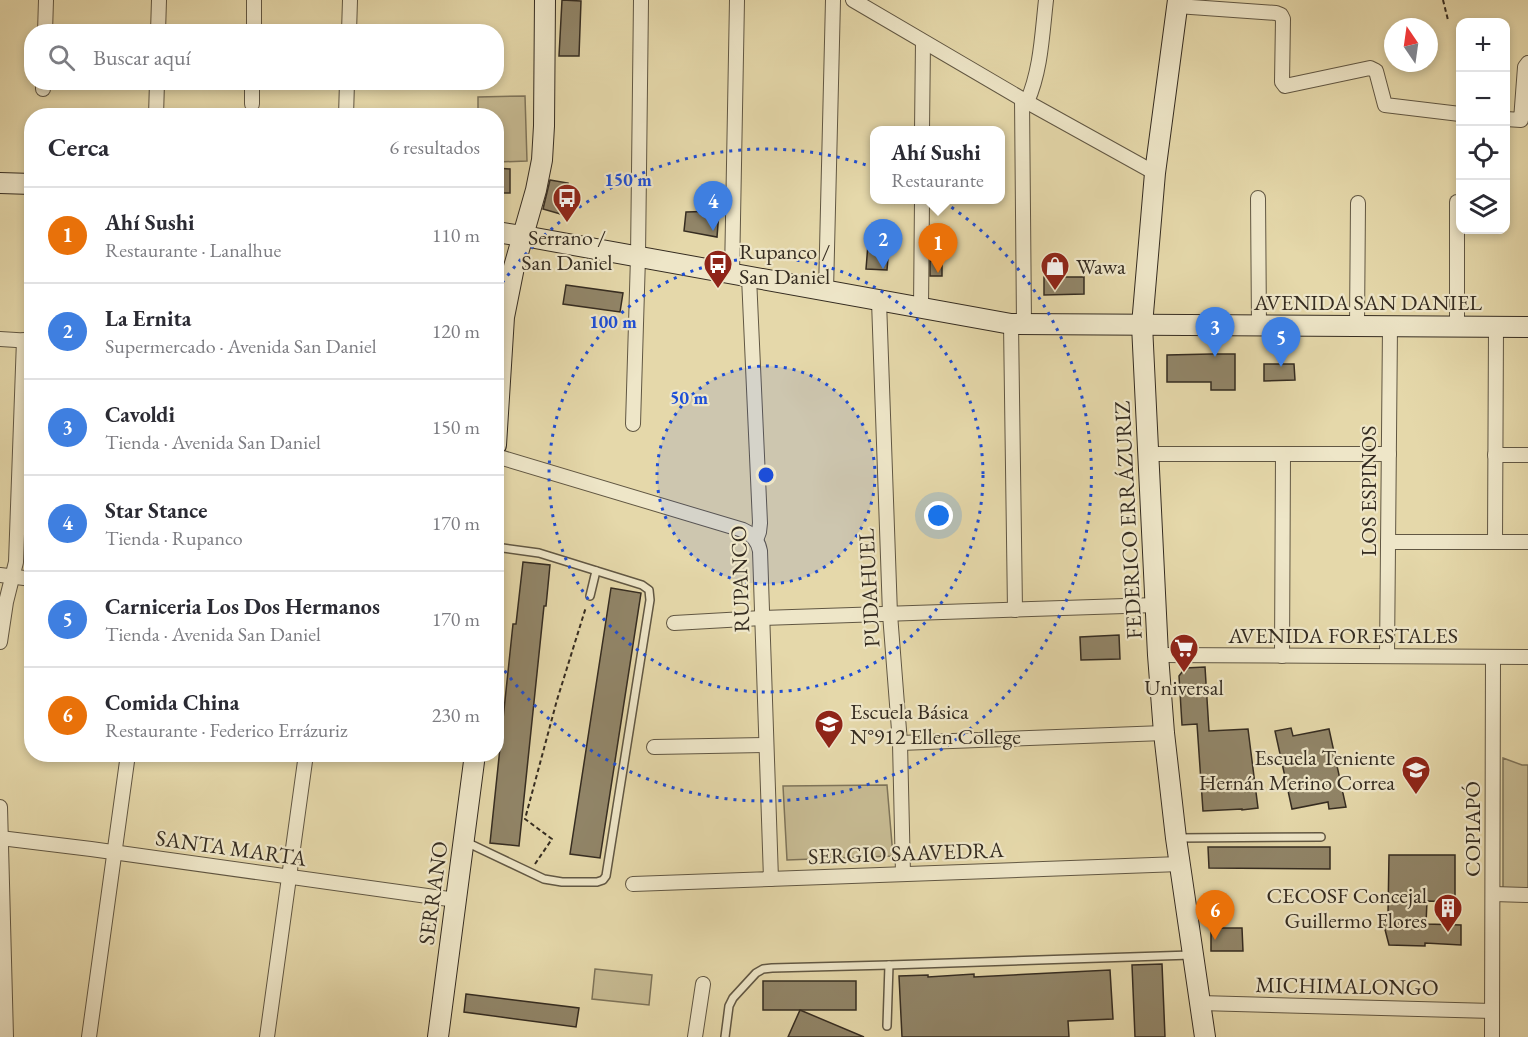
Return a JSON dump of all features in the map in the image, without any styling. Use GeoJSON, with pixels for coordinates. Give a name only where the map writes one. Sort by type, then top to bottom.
{"type":"FeatureCollection","features":[{"type":"Feature","properties":{"kind":"street"},"geometry":{"type":"LineString","coordinates":[[45,24],[46,0]]}},
{"type":"Feature","properties":{"kind":"street"},"geometry":{"type":"LineString","coordinates":[[158,24],[159,0]]}},
{"type":"Feature","properties":{"kind":"street"},"geometry":{"type":"LineString","coordinates":[[254,0],[254,24]]}},
{"type":"Feature","properties":{"kind":"street"},"geometry":{"type":"LineString","coordinates":[[349,24],[350,0]]}},
{"type":"Feature","properties":{"kind":"street"},"geometry":{"type":"LineString","coordinates":[[504,317],[542,160],[545,0]]}},
{"type":"Feature","properties":{"kind":"street"},"geometry":{"type":"LineString","coordinates":[[633,424],[638,257],[641,0]]}},
{"type":"Feature","properties":{"kind":"street","name":"RUPANCO"},"geometry":{"type":"LineString","coordinates":[[737,0],[741,276],[760,523],[756,540],[760,550],[771,879]]}},
{"type":"Feature","properties":{"kind":"street"},"geometry":{"type":"LineString","coordinates":[[826,291],[834,0]]}},
{"type":"Feature","properties":{"kind":"street"},"geometry":{"type":"LineString","coordinates":[[853,0],[1025,101],[1155,173]]}},
{"type":"Feature","properties":{"kind":"street"},"geometry":{"type":"LineString","coordinates":[[1015,610],[1017,324],[1025,101],[1033,87],[1039,67],[1046,0]]}},
{"type":"Feature","properties":{"kind":"street"},"geometry":{"type":"LineString","coordinates":[[1178,3],[1281,15],[1282,82],[1285,86],[1370,68],[1376,71],[1385,105],[1456,113]]}},
{"type":"Feature","properties":{"kind":"street","name":"FEDERICO ERRÁZURIZ"},"geometry":{"type":"LineString","coordinates":[[1178,3],[1155,173],[1142,325],[1164,733],[1176,838],[1205,1037]]}},
{"type":"Feature","properties":{"kind":"street"},"geometry":{"type":"LineString","coordinates":[[922,126],[924,42]]}},
{"type":"Feature","properties":{"kind":"street"},"geometry":{"type":"LineString","coordinates":[[1510,119],[1521,120],[1525,67],[1528,63]]}},
{"type":"Feature","properties":{"kind":"street"},"geometry":{"type":"LineString","coordinates":[[156,108],[157,90]]}},
{"type":"Feature","properties":{"kind":"street"},"geometry":{"type":"LineString","coordinates":[[252,90],[252,104]]}},
{"type":"Feature","properties":{"kind":"street"},"geometry":{"type":"LineString","coordinates":[[346,108],[347,90]]}},
{"type":"Feature","properties":{"kind":"street"},"geometry":{"type":"LineString","coordinates":[[0,183],[24,184]]}},
{"type":"Feature","properties":{"kind":"street"},"geometry":{"type":"LineString","coordinates":[[1258,198],[1259,326]]}},
{"type":"Feature","properties":{"kind":"street"},"geometry":{"type":"LineString","coordinates":[[1357,326],[1358,203]]}},
{"type":"Feature","properties":{"kind":"street"},"geometry":{"type":"LineString","coordinates":[[921,308],[922,204]]}},
{"type":"Feature","properties":{"kind":"street","name":"AVENIDA SAN DANIEL"},"geometry":{"type":"LineString","coordinates":[[504,233],[1017,324],[1528,327]]}},
{"type":"Feature","properties":{"kind":"street"},"geometry":{"type":"LineString","coordinates":[[1457,234],[1457,327]]}},
{"type":"Feature","properties":{"kind":"street","name":"PUDAHUEL"},"geometry":{"type":"LineString","coordinates":[[879,301],[890,614],[900,743],[903,874]]}},
{"type":"Feature","properties":{"kind":"street","name":"LOS ESPINOS"},"geometry":{"type":"LineString","coordinates":[[1387,656],[1390,326]]}},
{"type":"Feature","properties":{"kind":"street"},"geometry":{"type":"LineString","coordinates":[[1495,542],[1496,327]]}},
{"type":"Feature","properties":{"kind":"street"},"geometry":{"type":"LineString","coordinates":[[0,339],[24,341]]}},
{"type":"Feature","properties":{"kind":"street"},"geometry":{"type":"LineString","coordinates":[[0,642],[6,602],[7,575],[16,562],[24,415]]}},
{"type":"Feature","properties":{"kind":"street"},"geometry":{"type":"LineString","coordinates":[[1148,454],[1389,454]]}},
{"type":"Feature","properties":{"kind":"street"},"geometry":{"type":"LineString","coordinates":[[1282,656],[1283,454]]}},
{"type":"Feature","properties":{"kind":"street"},"geometry":{"type":"LineString","coordinates":[[1495,455],[1528,455]]}},
{"type":"Feature","properties":{"kind":"street"},"geometry":{"type":"LineString","coordinates":[[504,458],[743,530],[756,540]]}},
{"type":"Feature","properties":{"kind":"street"},"geometry":{"type":"LineString","coordinates":[[1388,542],[1528,542]]}},
{"type":"Feature","properties":{"kind":"street"},"geometry":{"type":"LineString","coordinates":[[7,575],[24,578]]}},
{"type":"Feature","properties":{"kind":"street"},"geometry":{"type":"LineString","coordinates":[[674,623],[1156,605]]}},
{"type":"Feature","properties":{"kind":"street","name":"AVENIDA FORESTALES"},"geometry":{"type":"LineString","coordinates":[[1158,655],[1528,657]]}},
{"type":"Feature","properties":{"kind":"street","name":"COPIAPÓ"},"geometry":{"type":"LineString","coordinates":[[1492,1037],[1493,657]]}},
{"type":"Feature","properties":{"kind":"street"},"geometry":{"type":"LineString","coordinates":[[900,743],[1164,733]]}},
{"type":"Feature","properties":{"kind":"street"},"geometry":{"type":"LineString","coordinates":[[654,747],[766,745]]}},
{"type":"Feature","properties":{"kind":"street"},"geometry":{"type":"LineString","coordinates":[[89,1037],[127,762]]}},
{"type":"Feature","properties":{"kind":"street"},"geometry":{"type":"LineString","coordinates":[[267,1037],[305,762]]}},
{"type":"Feature","properties":{"kind":"street","name":"SERRANO"},"geometry":{"type":"LineString","coordinates":[[438,1037],[474,762]]}},
{"type":"Feature","properties":{"kind":"street"},"geometry":{"type":"LineString","coordinates":[[0,807],[6,1037]]}},
{"type":"Feature","properties":{"kind":"street","name":"SANTA MARTA"},"geometry":{"type":"LineString","coordinates":[[0,838],[456,900]]}},
{"type":"Feature","properties":{"kind":"street","name":"SERGIO SAAVEDRA"},"geometry":{"type":"LineString","coordinates":[[633,884],[1180,864]]}},
{"type":"Feature","properties":{"kind":"street"},"geometry":{"type":"LineString","coordinates":[[1493,894],[1528,895]]}},
{"type":"Feature","properties":{"kind":"street"},"geometry":{"type":"LineString","coordinates":[[695,1037],[703,984]]}},
{"type":"Feature","properties":{"kind":"street","name":"MICHIMALONGO"},"geometry":{"type":"LineString","coordinates":[[1200,1003],[1492,1011]]}},
{"type":"Feature","properties":{"kind":"lane"},"geometry":{"type":"LineString","coordinates":[[464,842],[552,882],[591,883],[603,880],[608,871],[650,595],[642,585],[539,553],[504,548]]}},
{"type":"Feature","properties":{"kind":"lane"},"geometry":{"type":"LineString","coordinates":[[590,596],[596,571]]}},
{"type":"Feature","properties":{"kind":"lane"},"geometry":{"type":"LineString","coordinates":[[1176,838],[1321,837]]}},
{"type":"Feature","properties":{"kind":"lane"},"geometry":{"type":"LineString","coordinates":[[724,1037],[729,1006],[733,998],[756,973],[763,969],[1193,955]]}},
{"type":"Feature","properties":{"kind":"lane"},"geometry":{"type":"LineString","coordinates":[[887,1026],[889,966]]}},
{"type":"Feature","properties":{"kind":"path"},"geometry":{"type":"LineString","coordinates":[[1443,0],[1449,20]]}},
{"type":"Feature","properties":{"kind":"path"},"geometry":{"type":"LineString","coordinates":[[529,873],[552,839],[525,819],[557,700],[590,596]]}},
{"type":"Feature","properties":{"kind":"shaded area"},"geometry":{"type":"Polygon","coordinates":[[[525,96],[527,161],[504,162],[504,108],[478,108],[478,97],[525,96]]]}},
{"type":"Feature","properties":{"kind":"shaded area"},"geometry":{"type":"Polygon","coordinates":[[[1503,758],[1528,765],[1528,889],[1503,889],[1503,758]]]}},
{"type":"Feature","properties":{"kind":"shaded area"},"geometry":{"type":"Polygon","coordinates":[[[887,785],[893,856],[787,860],[783,786],[887,785]]]}},
{"type":"Feature","properties":{"kind":"shaded area"},"geometry":{"type":"Polygon","coordinates":[[[595,969],[652,975],[649,1005],[592,999],[595,969]]]}},
{"type":"Feature","properties":{"kind":"building"},"geometry":{"type":"Polygon","coordinates":[[[562,0],[581,1],[579,56],[559,56],[562,0]]]}},
{"type":"Feature","properties":{"kind":"building"},"geometry":{"type":"Polygon","coordinates":[[[504,169],[510,169],[510,193],[504,193],[504,169]]]}},
{"type":"Feature","properties":{"kind":"building"},"geometry":{"type":"Polygon","coordinates":[[[550,180],[568,183],[564,215],[543,209],[550,180]]]}},
{"type":"Feature","properties":{"kind":"building"},"geometry":{"type":"Polygon","coordinates":[[[719,211],[717,237],[684,231],[686,212],[719,211]]]}},
{"type":"Feature","properties":{"kind":"building"},"geometry":{"type":"Polygon","coordinates":[[[868,244],[889,246],[887,270],[866,269],[868,244]]]}},
{"type":"Feature","properties":{"kind":"building"},"geometry":{"type":"Polygon","coordinates":[[[930,261],[942,261],[942,276],[930,276],[930,261]]]}},
{"type":"Feature","properties":{"kind":"building"},"geometry":{"type":"Polygon","coordinates":[[[1044,277],[1084,277],[1084,294],[1044,295],[1044,277]]]}},
{"type":"Feature","properties":{"kind":"building"},"geometry":{"type":"Polygon","coordinates":[[[566,285],[623,293],[620,312],[563,304],[566,285]]]}},
{"type":"Feature","properties":{"kind":"building"},"geometry":{"type":"Polygon","coordinates":[[[1235,354],[1235,390],[1211,390],[1211,382],[1167,382],[1167,355],[1235,354]]]}},
{"type":"Feature","properties":{"kind":"building"},"geometry":{"type":"Polygon","coordinates":[[[1264,364],[1294,364],[1295,380],[1264,381],[1264,364]]]}},
{"type":"Feature","properties":{"kind":"building"},"geometry":{"type":"Polygon","coordinates":[[[523,562],[550,565],[519,846],[490,843],[499,762],[504,762],[504,710],[513,624],[516,624],[523,562]]]}},
{"type":"Feature","properties":{"kind":"building"},"geometry":{"type":"Polygon","coordinates":[[[611,588],[641,593],[600,858],[570,854],[611,588]]]}},
{"type":"Feature","properties":{"kind":"building"},"geometry":{"type":"Polygon","coordinates":[[[1119,635],[1120,659],[1081,660],[1080,637],[1119,635]]]}},
{"type":"Feature","properties":{"kind":"building"},"geometry":{"type":"Polygon","coordinates":[[[1205,667],[1209,731],[1248,729],[1258,808],[1203,811],[1197,724],[1182,725],[1179,676],[1185,668],[1205,667]]]}},
{"type":"Feature","properties":{"kind":"building"},"geometry":{"type":"Polygon","coordinates":[[[1291,728],[1293,736],[1329,729],[1346,807],[1329,809],[1328,802],[1292,809],[1275,731],[1291,728]]]}},
{"type":"Feature","properties":{"kind":"building"},"geometry":{"type":"Polygon","coordinates":[[[1208,847],[1330,847],[1330,869],[1209,868],[1208,847]]]}},
{"type":"Feature","properties":{"kind":"building"},"geometry":{"type":"Polygon","coordinates":[[[1389,855],[1455,855],[1455,902],[1427,901],[1426,924],[1461,925],[1461,945],[1425,943],[1425,946],[1389,945],[1381,914],[1388,914],[1389,855]]]}},
{"type":"Feature","properties":{"kind":"building"},"geometry":{"type":"Polygon","coordinates":[[[1211,928],[1242,928],[1243,951],[1211,951],[1211,928]]]}},
{"type":"Feature","properties":{"kind":"building"},"geometry":{"type":"Polygon","coordinates":[[[1162,964],[1165,1037],[1135,1037],[1132,965],[1162,964]]]}},
{"type":"Feature","properties":{"kind":"building"},"geometry":{"type":"Polygon","coordinates":[[[1110,970],[1113,1019],[1068,1021],[1069,1037],[902,1037],[899,976],[974,974],[974,977],[1110,970]]]}},
{"type":"Feature","properties":{"kind":"building"},"geometry":{"type":"Polygon","coordinates":[[[763,981],[856,981],[856,1010],[763,1010],[763,981]]]}},
{"type":"Feature","properties":{"kind":"building"},"geometry":{"type":"Polygon","coordinates":[[[466,994],[579,1008],[576,1027],[464,1012],[466,994]]]}},
{"type":"Feature","properties":{"kind":"building"},"geometry":{"type":"Polygon","coordinates":[[[800,1010],[864,1037],[788,1037],[800,1010]]]}},
{"type":"Feature","properties":{"kind":"place","name":"Serrano / San Daniel"},"geometry":{"type":"Point","coordinates":[567,224]}},
{"type":"Feature","properties":{"kind":"place","name":"Star Stance"},"geometry":{"type":"Point","coordinates":[713,231]}},
{"type":"Feature","properties":{"kind":"place","name":"La Ernita"},"geometry":{"type":"Point","coordinates":[883,269]}},
{"type":"Feature","properties":{"kind":"place","name":"Ahí Sushi"},"geometry":{"type":"Point","coordinates":[938,273]}},
{"type":"Feature","properties":{"kind":"place","name":"Rupanco / San Daniel"},"geometry":{"type":"Point","coordinates":[718,290]}},
{"type":"Feature","properties":{"kind":"place","name":"Wawa"},"geometry":{"type":"Point","coordinates":[1055,292]}},
{"type":"Feature","properties":{"kind":"place","name":"Cavoldi"},"geometry":{"type":"Point","coordinates":[1215,357]}},
{"type":"Feature","properties":{"kind":"place","name":"Carniceria Los Dos Hermanos"},"geometry":{"type":"Point","coordinates":[1281,367]}},
{"type":"Feature","properties":{"kind":"place","name":"Universal"},"geometry":{"type":"Point","coordinates":[1184,674]}},
{"type":"Feature","properties":{"kind":"place","name":"Escuela Básica N°912 Ellen College"},"geometry":{"type":"Point","coordinates":[829,750]}},
{"type":"Feature","properties":{"kind":"place","name":"Escuela Teniente Hernán Merino Correa"},"geometry":{"type":"Point","coordinates":[1416,796]}},
{"type":"Feature","properties":{"kind":"place","name":"CECOSF Concejal Guillermo Flores"},"geometry":{"type":"Point","coordinates":[1448,934]}},
{"type":"Feature","properties":{"kind":"place","name":"Comida China"},"geometry":{"type":"Point","coordinates":[1215,940]}}]}
